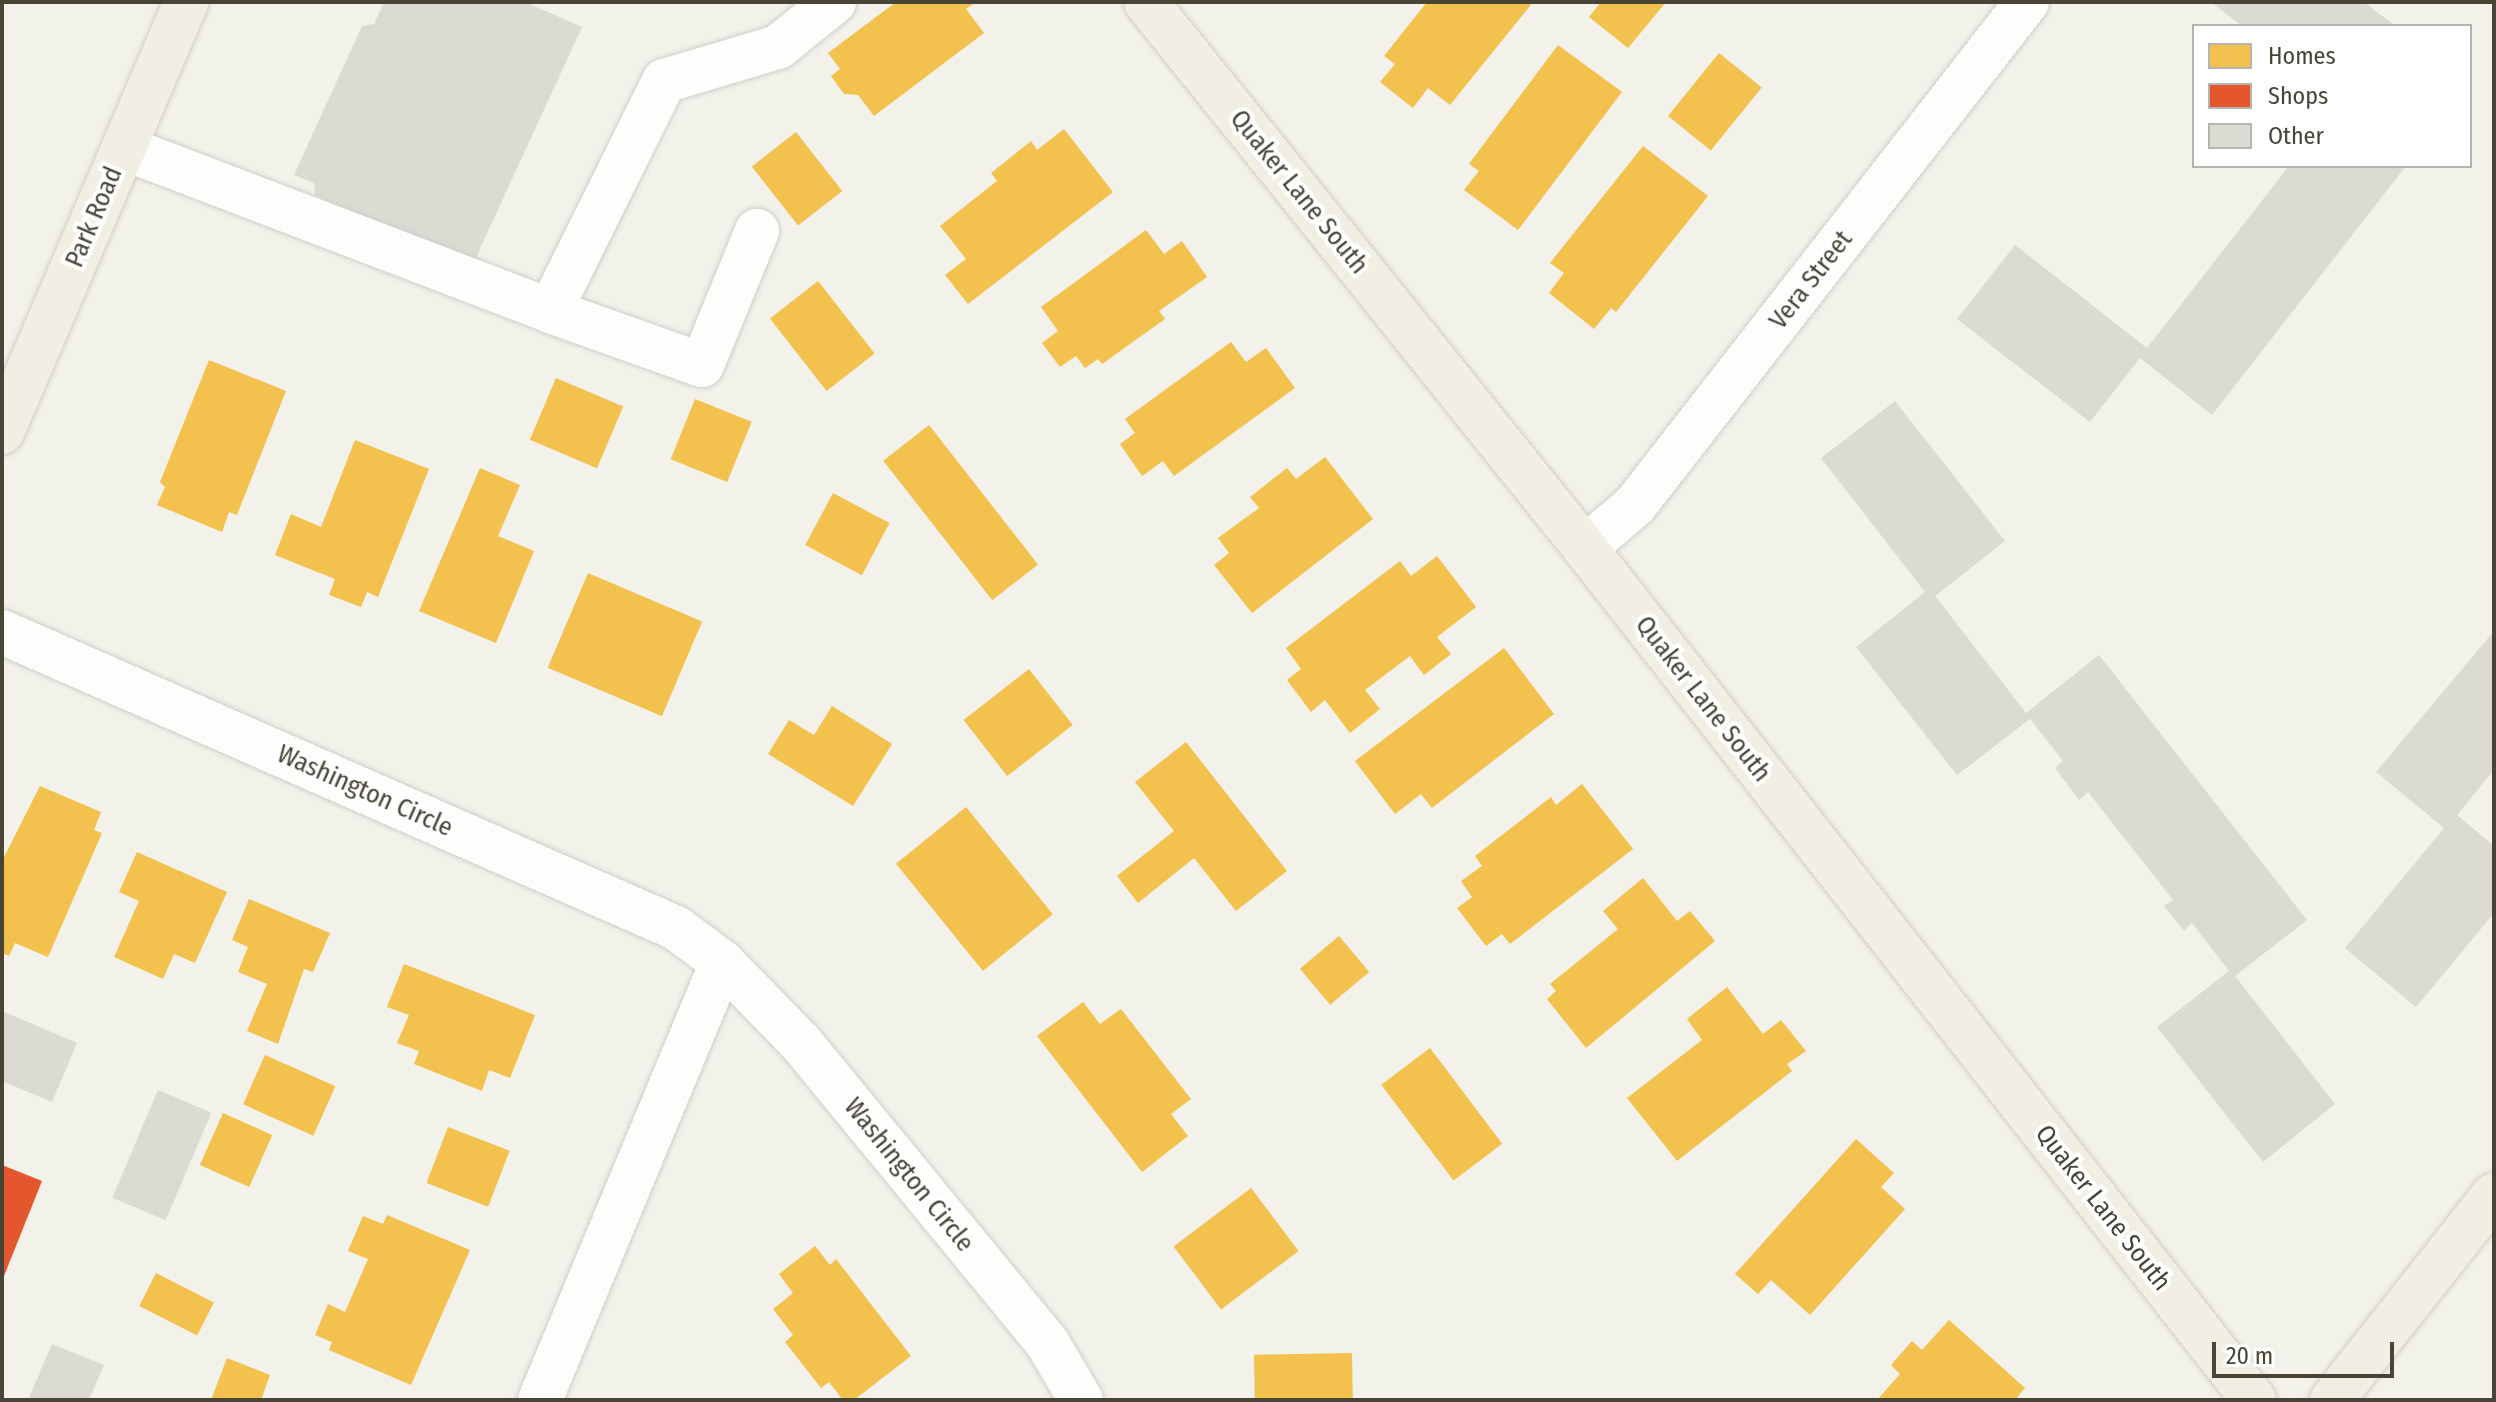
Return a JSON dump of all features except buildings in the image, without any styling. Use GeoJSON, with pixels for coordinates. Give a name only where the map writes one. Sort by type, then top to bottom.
{"type":"FeatureCollection","features":[{"type":"Feature","properties":{"kind":"main road","name":"Park Road"},"geometry":{"type":"LineString","coordinates":[[2,432],[186,2]]}},
{"type":"Feature","properties":{"kind":"main road","name":"Quaker Lane South"},"geometry":{"type":"LineString","coordinates":[[1146,2],[1585,548],[2254,1400]]}},
{"type":"Feature","properties":{"kind":"main road"},"geometry":{"type":"LineString","coordinates":[[2332,1400],[2494,1195]]}},
{"type":"Feature","properties":{"kind":"street"},"geometry":{"type":"LineString","coordinates":[[550,311],[664,81],[778,47],[834,2]]}},
{"type":"Feature","properties":{"kind":"street","name":"Vera Street"},"geometry":{"type":"LineString","coordinates":[[1585,548],[1635,505],[2027,2]]}},
{"type":"Feature","properties":{"kind":"street"},"geometry":{"type":"LineString","coordinates":[[124,148],[550,311],[702,365],[757,231]]}},
{"type":"Feature","properties":{"kind":"street","name":"Washington Circle"},"geometry":{"type":"LineString","coordinates":[[2,632],[676,928],[722,962],[801,1043],[1048,1344],[1081,1400]]}},
{"type":"Feature","properties":{"kind":"street"},"geometry":{"type":"LineString","coordinates":[[540,1400],[722,962]]}}]}
